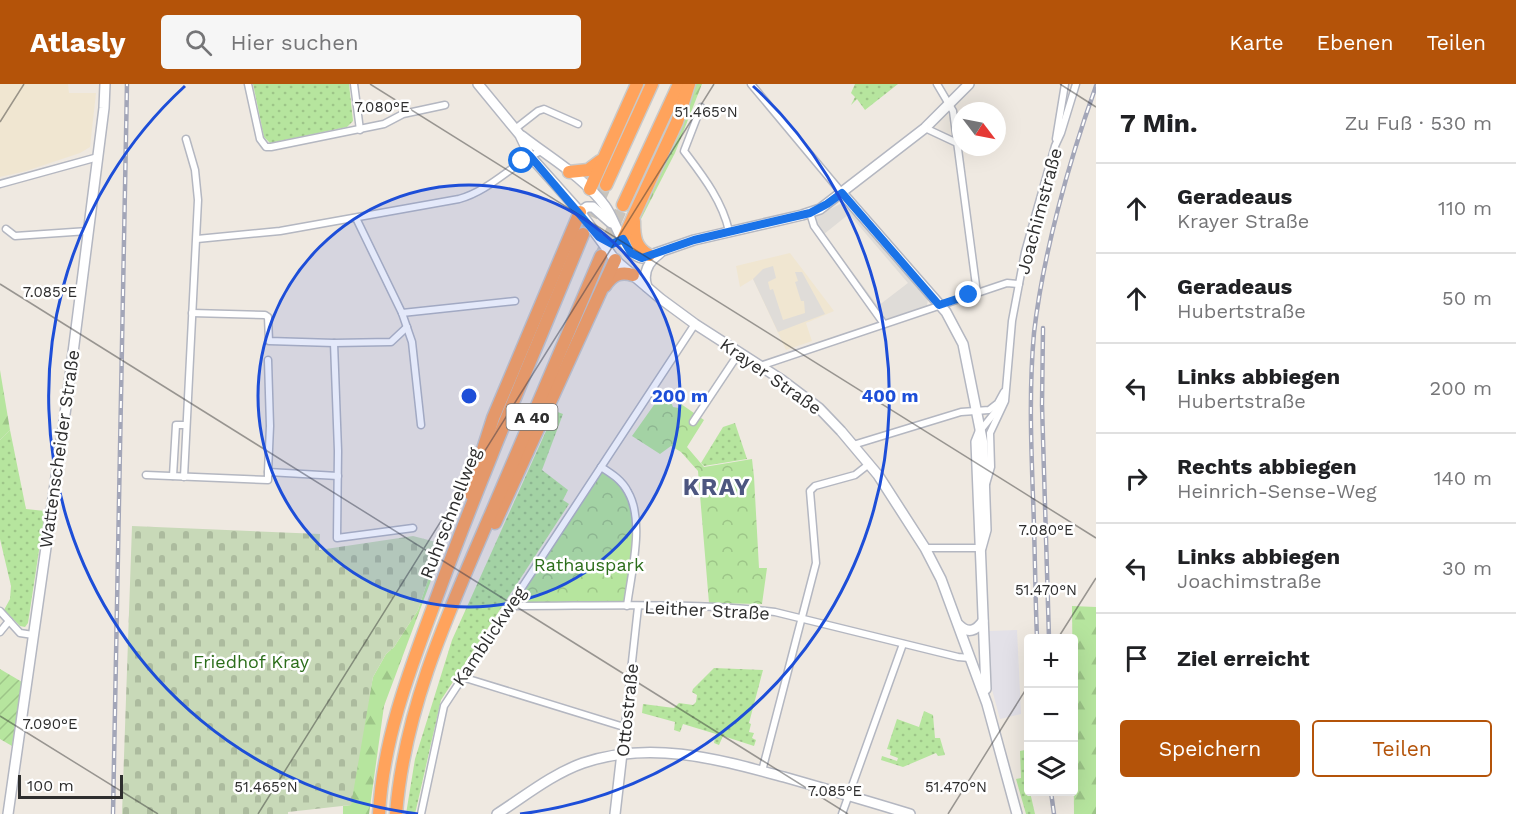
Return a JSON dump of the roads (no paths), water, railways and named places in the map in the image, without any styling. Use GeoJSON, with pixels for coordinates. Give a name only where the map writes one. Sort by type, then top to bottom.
{"type":"FeatureCollection","features":[{"type":"Feature","properties":{"kind":"highway"},"geometry":{"type":"LineString","coordinates":[[590,189],[637,84]]}},
{"type":"Feature","properties":{"kind":"highway"},"geometry":{"type":"LineString","coordinates":[[606,185],[652,84]]}},
{"type":"Feature","properties":{"kind":"highway"},"geometry":{"type":"LineString","coordinates":[[623,205],[679,84]]}},
{"type":"Feature","properties":{"kind":"highway"},"geometry":{"type":"LineString","coordinates":[[623,239],[677,122],[689,84]]}},
{"type":"Feature","properties":{"kind":"highway"},"geometry":{"type":"LineString","coordinates":[[569,172],[577,173],[591,169],[604,155]]}},
{"type":"Feature","properties":{"kind":"highway"},"geometry":{"type":"LineString","coordinates":[[462,526],[470,487],[493,418],[580,212]]}},
{"type":"Feature","properties":{"kind":"highway"},"geometry":{"type":"LineString","coordinates":[[635,214],[635,238],[640,250],[649,255]]}},
{"type":"Feature","properties":{"kind":"highway","name":"Ruhrschnellweg"},"geometry":{"type":"LineString","coordinates":[[379,814],[385,764],[395,717],[407,679],[462,526],[583,234]]}},
{"type":"Feature","properties":{"kind":"highway","name":"Ruhrschnellweg"},"geometry":{"type":"LineString","coordinates":[[396,814],[404,750],[433,657],[601,256]]}},
{"type":"Feature","properties":{"kind":"highway"},"geometry":{"type":"LineString","coordinates":[[464,579],[513,488],[615,260]]}},
{"type":"Feature","properties":{"kind":"highway"},"geometry":{"type":"LineString","coordinates":[[598,297],[614,276],[622,273],[633,275]]}},
{"type":"Feature","properties":{"kind":"main road","name":"Wattenscheider Straße"},"geometry":{"type":"LineString","coordinates":[[8,814],[67,400],[105,84]]}},
{"type":"Feature","properties":{"kind":"main road","name":"Krayer Straße"},"geometry":{"type":"LineString","coordinates":[[478,84],[518,132],[590,189],[612,216],[616,228],[633,255],[642,258],[649,255]]}},
{"type":"Feature","properties":{"kind":"main road"},"geometry":{"type":"LineString","coordinates":[[649,255],[729,231],[810,213],[827,204],[925,128],[969,84]]}},
{"type":"Feature","properties":{"kind":"main road","name":"Krayer Straße"},"geometry":{"type":"LineString","coordinates":[[518,132],[530,156],[580,212],[615,260],[695,324],[793,388],[819,408],[869,464],[925,548],[941,579],[974,661],[1017,813]]}},
{"type":"Feature","properties":{"kind":"main road"},"geometry":{"type":"LineString","coordinates":[[580,212],[590,189]]}},
{"type":"Feature","properties":{"kind":"main road"},"geometry":{"type":"LineString","coordinates":[[842,193],[948,315],[963,344],[980,431],[986,533],[981,548]]}},
{"type":"Feature","properties":{"kind":"main road"},"geometry":{"type":"LineString","coordinates":[[580,212],[587,207],[593,207],[616,228]]}},
{"type":"Feature","properties":{"kind":"main road"},"geometry":{"type":"LineString","coordinates":[[599,237],[612,244],[623,239]]}},
{"type":"Feature","properties":{"kind":"main road"},"geometry":{"type":"LineString","coordinates":[[615,260],[623,239]]}},
{"type":"Feature","properties":{"kind":"main road"},"geometry":{"type":"LineString","coordinates":[[648,288],[645,279],[648,267],[652,260],[665,250]]}},
{"type":"Feature","properties":{"kind":"main road"},"geometry":{"type":"LineString","coordinates":[[980,431],[976,442],[987,704]]}},
{"type":"Feature","properties":{"kind":"main road"},"geometry":{"type":"LineString","coordinates":[[958,623],[972,631],[978,628],[983,621]]}},
{"type":"Feature","properties":{"kind":"main road"},"geometry":{"type":"LineString","coordinates":[[974,661],[983,621]]}},
{"type":"Feature","properties":{"kind":"main road"},"geometry":{"type":"LineString","coordinates":[[497,814],[567,770],[593,760],[622,753],[654,751],[684,754],[762,771],[910,814]]}},
{"type":"Feature","properties":{"kind":"main road","name":"Ottostraße"},"geometry":{"type":"LineString","coordinates":[[615,814],[622,753]]}},
{"type":"Feature","properties":{"kind":"street"},"geometry":{"type":"LineString","coordinates":[[248,84],[260,139],[266,147],[360,130],[384,124],[403,114],[445,105]]}},
{"type":"Feature","properties":{"kind":"street"},"geometry":{"type":"LineString","coordinates":[[354,84],[360,130]]}},
{"type":"Feature","properties":{"kind":"street"},"geometry":{"type":"LineString","coordinates":[[751,84],[842,193]]}},
{"type":"Feature","properties":{"kind":"street"},"geometry":{"type":"LineString","coordinates":[[938,84],[952,109]]}},
{"type":"Feature","properties":{"kind":"street"},"geometry":{"type":"LineString","coordinates":[[1055,146],[1065,84]]}},
{"type":"Feature","properties":{"kind":"street","name":"Joachimstraße"},"geometry":{"type":"LineString","coordinates":[[760,366],[1008,283],[1019,284],[1032,225],[1076,84]]}},
{"type":"Feature","properties":{"kind":"street"},"geometry":{"type":"LineString","coordinates":[[701,107],[684,151],[718,202],[726,217],[729,231]]}},
{"type":"Feature","properties":{"kind":"street"},"geometry":{"type":"LineString","coordinates":[[518,132],[538,111],[544,109],[578,124]]}},
{"type":"Feature","properties":{"kind":"street"},"geometry":{"type":"LineString","coordinates":[[925,128],[952,141]]}},
{"type":"Feature","properties":{"kind":"street"},"geometry":{"type":"LineString","coordinates":[[184,477],[198,200],[195,170],[186,139]]}},
{"type":"Feature","properties":{"kind":"street"},"geometry":{"type":"LineString","coordinates":[[197,239],[269,233],[468,196],[483,190],[530,156],[541,151]]}},
{"type":"Feature","properties":{"kind":"street"},"geometry":{"type":"LineString","coordinates":[[959,156],[977,293]]}},
{"type":"Feature","properties":{"kind":"street"},"geometry":{"type":"LineString","coordinates":[[0,184],[98,157]]}},
{"type":"Feature","properties":{"kind":"street"},"geometry":{"type":"LineString","coordinates":[[810,213],[814,226],[884,324]]}},
{"type":"Feature","properties":{"kind":"street"},"geometry":{"type":"LineString","coordinates":[[356,218],[402,313],[412,342],[421,425]]}},
{"type":"Feature","properties":{"kind":"street"},"geometry":{"type":"LineString","coordinates":[[6,229],[15,236],[88,231]]}},
{"type":"Feature","properties":{"kind":"street"},"geometry":{"type":"LineString","coordinates":[[984,486],[991,467],[990,433],[1005,401],[1012,321],[1019,284]]}},
{"type":"Feature","properties":{"kind":"street"},"geometry":{"type":"LineString","coordinates":[[402,313],[514,301]]}},
{"type":"Feature","properties":{"kind":"street"},"geometry":{"type":"LineString","coordinates":[[192,313],[251,314],[268,317],[269,340],[334,343],[391,342],[407,327]]}},
{"type":"Feature","properties":{"kind":"street","name":"Kamblickweg"},"geometry":{"type":"LineString","coordinates":[[421,814],[444,706],[695,324]]}},
{"type":"Feature","properties":{"kind":"street"},"geometry":{"type":"LineString","coordinates":[[334,343],[338,476],[337,538],[412,528]]}},
{"type":"Feature","properties":{"kind":"street"},"geometry":{"type":"LineString","coordinates":[[693,422],[739,353]]}},
{"type":"Feature","properties":{"kind":"street"},"geometry":{"type":"LineString","coordinates":[[146,475],[268,480],[270,426],[268,360]]}},
{"type":"Feature","properties":{"kind":"street"},"geometry":{"type":"LineString","coordinates":[[853,445],[961,412],[985,411],[994,408],[1006,389]]}},
{"type":"Feature","properties":{"kind":"street"},"geometry":{"type":"LineString","coordinates":[[980,431],[998,410],[1006,389]]}},
{"type":"Feature","properties":{"kind":"street"},"geometry":{"type":"LineString","coordinates":[[173,476],[176,425],[186,426]]}},
{"type":"Feature","properties":{"kind":"street"},"geometry":{"type":"LineString","coordinates":[[762,771],[816,563],[810,491],[815,486],[855,475],[869,464]]}},
{"type":"Feature","properties":{"kind":"street"},"geometry":{"type":"LineString","coordinates":[[601,467],[618,478],[629,493],[635,512],[636,532],[627,606]]}},
{"type":"Feature","properties":{"kind":"street"},"geometry":{"type":"LineString","coordinates":[[268,472],[338,476]]}},
{"type":"Feature","properties":{"kind":"street"},"geometry":{"type":"LineString","coordinates":[[925,548],[981,548]]}},
{"type":"Feature","properties":{"kind":"street","name":"Leither Straße"},"geometry":{"type":"LineString","coordinates":[[510,604],[517,606],[740,609],[775,612],[974,661]]}},
{"type":"Feature","properties":{"kind":"street","name":"Ottostraße"},"geometry":{"type":"LineString","coordinates":[[622,753],[638,607]]}},
{"type":"Feature","properties":{"kind":"street"},"geometry":{"type":"LineString","coordinates":[[0,611],[20,633],[33,635]]}},
{"type":"Feature","properties":{"kind":"street"},"geometry":{"type":"LineString","coordinates":[[0,632],[9,621]]}},
{"type":"Feature","properties":{"kind":"street"},"geometry":{"type":"LineString","coordinates":[[842,814],[903,644]]}},
{"type":"Feature","properties":{"kind":"street"},"geometry":{"type":"LineString","coordinates":[[462,677],[624,727]]}},
{"type":"Feature","properties":{"kind":"tunnel"},"geometry":{"type":"LineString","coordinates":[[584,233],[606,185]]}},
{"type":"Feature","properties":{"kind":"tunnel"},"geometry":{"type":"LineString","coordinates":[[601,255],[623,205]]}},
{"type":"Feature","properties":{"kind":"railway"},"geometry":{"type":"LineString","coordinates":[[113,814],[127,84]]}},
{"type":"Feature","properties":{"kind":"railway"},"geometry":{"type":"LineString","coordinates":[[1037,634],[1031,415],[1034,333],[1050,240],[1058,208],[1096,86]]}},
{"type":"Feature","properties":{"kind":"railway"},"geometry":{"type":"LineString","coordinates":[[1043,328],[1042,405],[1049,634]]}},
{"type":"Feature","properties":{"kind":"railway"},"geometry":{"type":"LineString","coordinates":[[1052,796],[1054,814]]}},
{"type":"Feature","properties":{"kind":"district","name":"KRAY"},"geometry":{"type":"Point","coordinates":[717,487]}},
{"type":"Feature","properties":{"kind":"park label","name":"Rathauspark"},"geometry":{"type":"Point","coordinates":[589,564]}},
{"type":"Feature","properties":{"kind":"park label","name":"Friedhof Kray"},"geometry":{"type":"Point","coordinates":[251,661]}}]}
